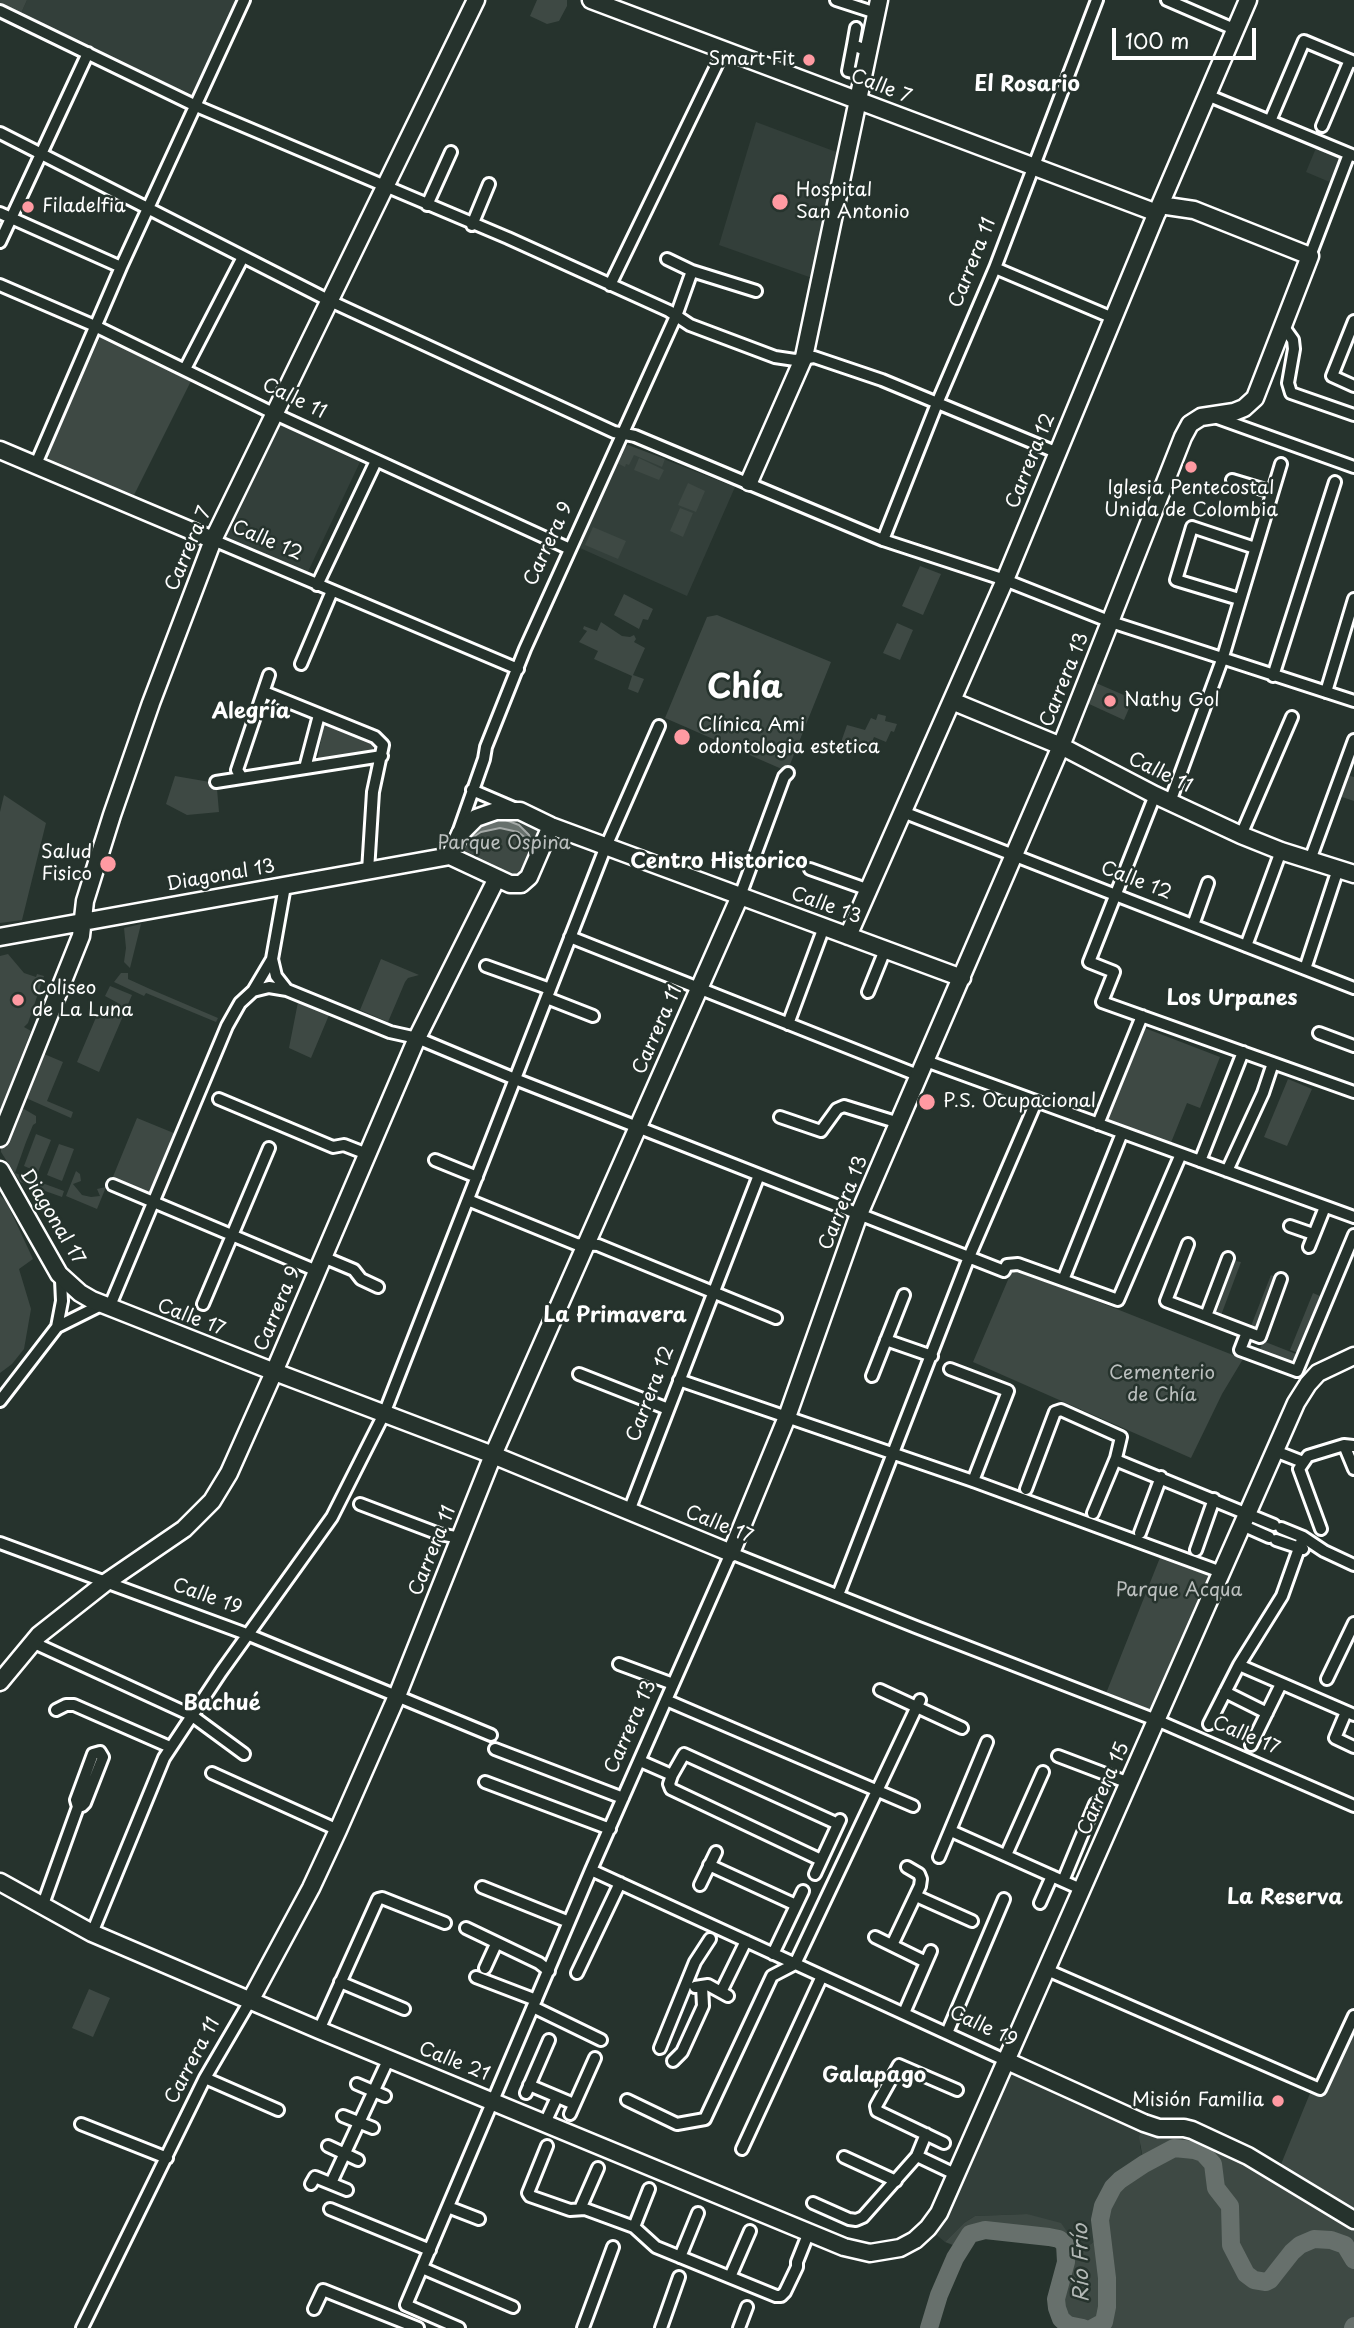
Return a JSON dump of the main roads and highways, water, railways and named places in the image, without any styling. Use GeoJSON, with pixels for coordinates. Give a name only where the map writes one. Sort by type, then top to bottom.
{"type":"FeatureCollection","features":[{"type":"Feature","properties":{"kind":"waterway","name":"Río Frío"},"geometry":{"type":"LineString","coordinates":[[1093,2328],[1104,2322],[1107,2307],[1107,2278],[1100,2220],[1103,2206],[1120,2180],[1174,2148],[1203,2153],[1213,2164],[1216,2188],[1230,2206],[1231,2245],[1246,2274],[1254,2280],[1270,2280],[1292,2252],[1314,2239],[1331,2240],[1345,2245],[1354,2260]]}},
{"type":"Feature","properties":{"kind":"waterway","name":"Río Frío"},"geometry":{"type":"LineString","coordinates":[[929,2328],[939,2295],[955,2258],[970,2234],[985,2230],[1049,2237],[1059,2239],[1065,2244],[1066,2262],[1056,2299],[1057,2308],[1061,2319],[1068,2325],[1083,2328]]}},
{"type":"Feature","properties":{"kind":"place","name":"Smart Fit"},"geometry":{"type":"Point","coordinates":[809,60]}},
{"type":"Feature","properties":{"kind":"place","name":"Hospital San Antonio"},"geometry":{"type":"Point","coordinates":[780,202]}},
{"type":"Feature","properties":{"kind":"place","name":"Filadelfia"},"geometry":{"type":"Point","coordinates":[28,207]}},
{"type":"Feature","properties":{"kind":"place","name":"Iglesia Pentecostal Unida de Colombia"},"geometry":{"type":"Point","coordinates":[1191,467]}},
{"type":"Feature","properties":{"kind":"place","name":"Nathy Gol"},"geometry":{"type":"Point","coordinates":[1110,701]}},
{"type":"Feature","properties":{"kind":"place","name":"Clínica Ami odontologia estetica"},"geometry":{"type":"Point","coordinates":[682,737]}},
{"type":"Feature","properties":{"kind":"place","name":"Salud Fisico"},"geometry":{"type":"Point","coordinates":[108,864]}},
{"type":"Feature","properties":{"kind":"place","name":"Coliseo de La Luna"},"geometry":{"type":"Point","coordinates":[18,1000]}},
{"type":"Feature","properties":{"kind":"place","name":"P.S. Ocupacional"},"geometry":{"type":"Point","coordinates":[927,1102]}},
{"type":"Feature","properties":{"kind":"place","name":"Misión Familia"},"geometry":{"type":"Point","coordinates":[1278,2101]}},
{"type":"Feature","properties":{"kind":"district","name":"El Rosario"},"geometry":{"type":"Point","coordinates":[1027,85]}},
{"type":"Feature","properties":{"kind":"district","name":"Chía"},"geometry":{"type":"Point","coordinates":[745,689]}},
{"type":"Feature","properties":{"kind":"district","name":"Alegría"},"geometry":{"type":"Point","coordinates":[251,712]}},
{"type":"Feature","properties":{"kind":"district","name":"Centro Historico"},"geometry":{"type":"Point","coordinates":[719,862]}},
{"type":"Feature","properties":{"kind":"district","name":"Los Urpanes"},"geometry":{"type":"Point","coordinates":[1232,999]}},
{"type":"Feature","properties":{"kind":"district","name":"La Primavera"},"geometry":{"type":"Point","coordinates":[615,1316]}},
{"type":"Feature","properties":{"kind":"district","name":"Bachué"},"geometry":{"type":"Point","coordinates":[222,1704]}},
{"type":"Feature","properties":{"kind":"district","name":"La Reserva"},"geometry":{"type":"Point","coordinates":[1285,1898]}},
{"type":"Feature","properties":{"kind":"district","name":"Galapago"},"geometry":{"type":"Point","coordinates":[874,2076]}},
{"type":"Feature","properties":{"kind":"park label","name":"Parque Ospina"},"geometry":{"type":"Point","coordinates":[504,844]}},
{"type":"Feature","properties":{"kind":"park label","name":"Cementerio de Chía"},"geometry":{"type":"Point","coordinates":[1162,1385]}},
{"type":"Feature","properties":{"kind":"park label","name":"Parque Acqua"},"geometry":{"type":"Point","coordinates":[1179,1591]}}]}
